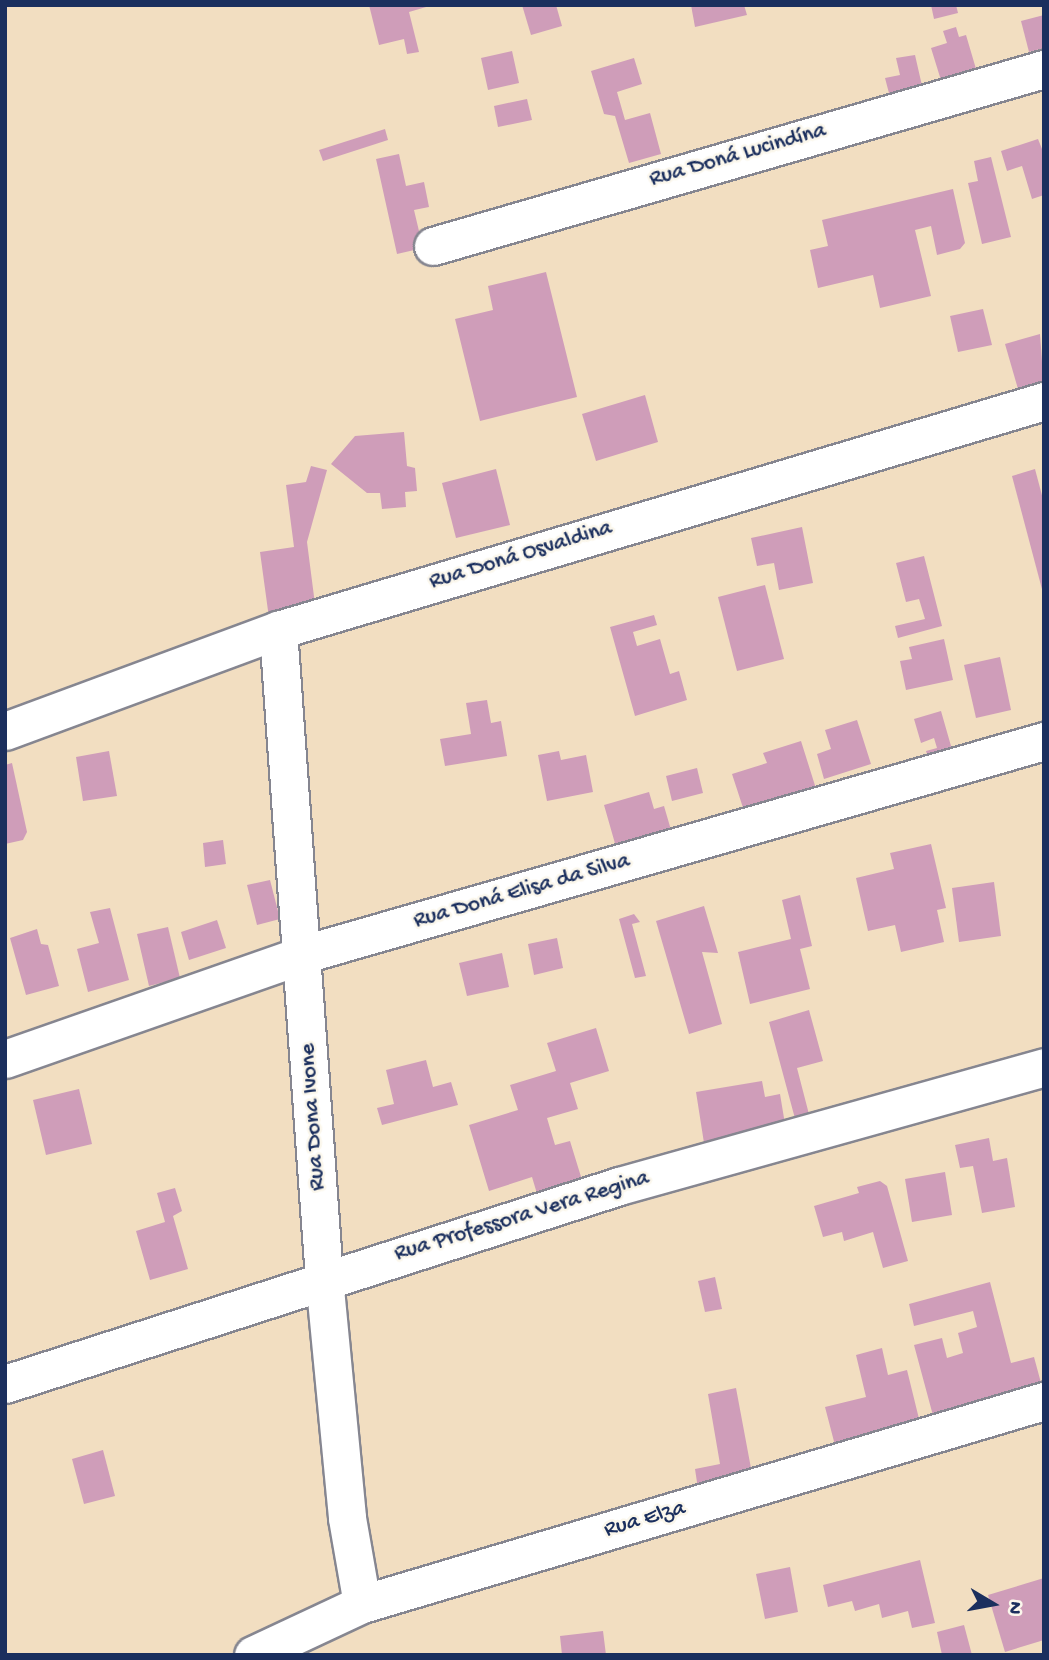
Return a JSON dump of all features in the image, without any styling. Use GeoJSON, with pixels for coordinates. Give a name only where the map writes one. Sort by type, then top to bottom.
{"type":"FeatureCollection","features":[{"type":"Feature","properties":{"kind":"street","name":"Rua Doná Lucindína"},"geometry":{"type":"LineString","coordinates":[[433,246],[1044,69]]}},
{"type":"Feature","properties":{"kind":"street","name":"Rua Doná Osvaldina"},"geometry":{"type":"LineString","coordinates":[[5,731],[278,630],[1044,401]]}},
{"type":"Feature","properties":{"kind":"street","name":"Rua Dona Ivone"},"geometry":{"type":"LineString","coordinates":[[278,630],[304,954],[324,1278],[347,1518],[362,1604]]}},
{"type":"Feature","properties":{"kind":"street","name":"Rua Doná Elisa da Silva"},"geometry":{"type":"LineString","coordinates":[[5,1059],[304,954],[1044,741]]}},
{"type":"Feature","properties":{"kind":"street","name":"Rua Professora Vera Regina"},"geometry":{"type":"LineString","coordinates":[[5,1384],[324,1278],[619,1186],[1044,1067]]}},
{"type":"Feature","properties":{"kind":"street","name":"Rua Elza"},"geometry":{"type":"LineString","coordinates":[[253,1655],[362,1604],[1044,1401]]}},
{"type":"Feature","properties":{"kind":"building"},"geometry":{"type":"Polygon","coordinates":[[[369,5],[433,5],[409,12],[419,52],[407,54],[404,39],[379,45],[369,5]]]}},
{"type":"Feature","properties":{"kind":"building"},"geometry":{"type":"Polygon","coordinates":[[[522,5],[556,5],[562,26],[531,35],[522,5]]]}},
{"type":"Feature","properties":{"kind":"building"},"geometry":{"type":"Polygon","coordinates":[[[691,5],[744,5],[747,15],[695,27],[691,5]]]}},
{"type":"Feature","properties":{"kind":"building"},"geometry":{"type":"Polygon","coordinates":[[[931,5],[956,5],[958,13],[934,19],[931,5]]]}},
{"type":"Feature","properties":{"kind":"building"},"geometry":{"type":"Polygon","coordinates":[[[1044,15],[1044,48],[1029,52],[1021,21],[1044,15]]]}},
{"type":"Feature","properties":{"kind":"building"},"geometry":{"type":"Polygon","coordinates":[[[956,27],[959,37],[966,35],[979,79],[944,90],[931,48],[947,43],[943,31],[956,27]]]}},
{"type":"Feature","properties":{"kind":"building"},"geometry":{"type":"Polygon","coordinates":[[[512,51],[519,83],[488,90],[481,58],[512,51]]]}},
{"type":"Feature","properties":{"kind":"building"},"geometry":{"type":"Polygon","coordinates":[[[915,55],[923,90],[890,97],[885,78],[900,75],[896,58],[915,55]]]}},
{"type":"Feature","properties":{"kind":"building"},"geometry":{"type":"Polygon","coordinates":[[[634,58],[642,84],[617,92],[625,120],[650,113],[661,154],[629,163],[615,116],[604,114],[591,71],[634,58]]]}},
{"type":"Feature","properties":{"kind":"building"},"geometry":{"type":"Polygon","coordinates":[[[527,99],[532,120],[498,127],[494,106],[527,99]]]}},
{"type":"Feature","properties":{"kind":"building"},"geometry":{"type":"Polygon","coordinates":[[[385,129],[388,140],[323,161],[319,150],[385,129]]]}},
{"type":"Feature","properties":{"kind":"building"},"geometry":{"type":"Polygon","coordinates":[[[1038,139],[1044,154],[1044,195],[1032,199],[1022,166],[1007,171],[1001,151],[1038,139]]]}},
{"type":"Feature","properties":{"kind":"building"},"geometry":{"type":"Polygon","coordinates":[[[399,154],[406,186],[424,182],[429,207],[414,210],[423,248],[397,254],[376,159],[399,154]]]}},
{"type":"Feature","properties":{"kind":"building"},"geometry":{"type":"Polygon","coordinates":[[[991,157],[1011,237],[982,244],[968,183],[978,181],[974,161],[991,157]]]}},
{"type":"Feature","properties":{"kind":"building"},"geometry":{"type":"Polygon","coordinates":[[[953,189],[965,243],[960,249],[937,255],[931,226],[915,230],[931,296],[880,308],[873,275],[818,288],[810,250],[828,246],[822,220],[953,189]]]}},
{"type":"Feature","properties":{"kind":"building"},"geometry":{"type":"Polygon","coordinates":[[[546,272],[577,397],[480,421],[455,319],[493,310],[488,286],[546,272]]]}},
{"type":"Feature","properties":{"kind":"building"},"geometry":{"type":"Polygon","coordinates":[[[983,309],[992,345],[958,352],[950,316],[983,309]]]}},
{"type":"Feature","properties":{"kind":"building"},"geometry":{"type":"Polygon","coordinates":[[[1040,334],[1044,389],[1020,396],[1005,344],[1040,334]]]}},
{"type":"Feature","properties":{"kind":"building"},"geometry":{"type":"Polygon","coordinates":[[[645,395],[658,442],[596,461],[582,414],[645,395]]]}},
{"type":"Feature","properties":{"kind":"building"},"geometry":{"type":"Polygon","coordinates":[[[404,432],[407,466],[415,468],[417,491],[405,492],[406,507],[382,509],[380,493],[367,493],[331,464],[355,436],[404,432]]]}},
{"type":"Feature","properties":{"kind":"building"},"geometry":{"type":"Polygon","coordinates":[[[311,466],[327,470],[307,542],[316,612],[269,618],[260,552],[294,547],[286,485],[306,482],[311,466]]]}},
{"type":"Feature","properties":{"kind":"building"},"geometry":{"type":"Polygon","coordinates":[[[496,469],[510,525],[456,538],[442,483],[496,469]]]}},
{"type":"Feature","properties":{"kind":"building"},"geometry":{"type":"Polygon","coordinates":[[[1035,469],[1044,503],[1043,593],[1012,476],[1035,469]]]}},
{"type":"Feature","properties":{"kind":"building"},"geometry":{"type":"Polygon","coordinates":[[[802,527],[813,583],[779,590],[774,563],[757,566],[751,538],[802,527]]]}},
{"type":"Feature","properties":{"kind":"building"},"geometry":{"type":"Polygon","coordinates":[[[924,556],[942,626],[898,638],[895,626],[925,619],[919,599],[906,602],[896,563],[924,556]]]}},
{"type":"Feature","properties":{"kind":"building"},"geometry":{"type":"Polygon","coordinates":[[[765,585],[784,659],[737,671],[718,597],[765,585]]]}},
{"type":"Feature","properties":{"kind":"building"},"geometry":{"type":"Polygon","coordinates":[[[654,615],[657,625],[633,632],[637,646],[660,639],[670,674],[679,671],[687,700],[635,716],[610,627],[654,615]]]}},
{"type":"Feature","properties":{"kind":"building"},"geometry":{"type":"Polygon","coordinates":[[[944,639],[953,680],[906,690],[900,661],[912,659],[909,647],[944,639]]]}},
{"type":"Feature","properties":{"kind":"building"},"geometry":{"type":"Polygon","coordinates":[[[1000,657],[1011,710],[976,718],[964,665],[1000,657]]]}},
{"type":"Feature","properties":{"kind":"building"},"geometry":{"type":"Polygon","coordinates":[[[487,700],[491,723],[501,721],[507,756],[445,766],[440,739],[471,734],[466,703],[487,700]]]}},
{"type":"Feature","properties":{"kind":"building"},"geometry":{"type":"Polygon","coordinates":[[[941,711],[955,760],[931,767],[926,751],[937,748],[934,738],[921,743],[914,719],[941,711]]]}},
{"type":"Feature","properties":{"kind":"building"},"geometry":{"type":"Polygon","coordinates":[[[857,720],[871,764],[824,779],[817,754],[831,749],[825,730],[857,720]]]}},
{"type":"Feature","properties":{"kind":"building"},"geometry":{"type":"Polygon","coordinates":[[[801,741],[818,795],[746,817],[732,774],[767,763],[763,753],[801,741]]]}},
{"type":"Feature","properties":{"kind":"building"},"geometry":{"type":"Polygon","coordinates":[[[109,751],[117,796],[83,801],[76,757],[109,751]]]}},
{"type":"Feature","properties":{"kind":"building"},"geometry":{"type":"Polygon","coordinates":[[[559,751],[561,760],[586,755],[593,792],[547,801],[538,755],[559,751]]]}},
{"type":"Feature","properties":{"kind":"building"},"geometry":{"type":"Polygon","coordinates":[[[12,763],[27,832],[23,840],[5,844],[5,765],[12,763]]]}},
{"type":"Feature","properties":{"kind":"building"},"geometry":{"type":"Polygon","coordinates":[[[697,768],[703,793],[672,801],[666,776],[697,768]]]}},
{"type":"Feature","properties":{"kind":"building"},"geometry":{"type":"Polygon","coordinates":[[[649,792],[654,809],[664,806],[671,830],[618,854],[604,805],[649,792]]]}},
{"type":"Feature","properties":{"kind":"building"},"geometry":{"type":"Polygon","coordinates":[[[223,840],[226,864],[205,867],[203,843],[223,840]]]}},
{"type":"Feature","properties":{"kind":"building"},"geometry":{"type":"Polygon","coordinates":[[[931,844],[946,908],[937,910],[944,942],[901,952],[895,925],[868,931],[856,878],[894,869],[890,853],[931,844]]]}},
{"type":"Feature","properties":{"kind":"building"},"geometry":{"type":"Polygon","coordinates":[[[270,880],[280,919],[257,925],[247,885],[270,880]]]}},
{"type":"Feature","properties":{"kind":"building"},"geometry":{"type":"Polygon","coordinates":[[[994,882],[1001,936],[959,942],[952,888],[994,882]]]}},
{"type":"Feature","properties":{"kind":"building"},"geometry":{"type":"Polygon","coordinates":[[[800,895],[812,946],[800,949],[810,989],[750,1004],[738,952],[791,939],[782,900],[800,895]]]}},
{"type":"Feature","properties":{"kind":"building"},"geometry":{"type":"Polygon","coordinates":[[[704,906],[718,953],[702,952],[722,1024],[689,1034],[656,921],[704,906]]]}},
{"type":"Feature","properties":{"kind":"building"},"geometry":{"type":"Polygon","coordinates":[[[110,908],[129,980],[88,992],[77,949],[99,943],[90,912],[110,908]]]}},
{"type":"Feature","properties":{"kind":"building"},"geometry":{"type":"Polygon","coordinates":[[[634,914],[640,922],[632,924],[646,976],[635,978],[619,919],[634,914]]]}},
{"type":"Feature","properties":{"kind":"building"},"geometry":{"type":"Polygon","coordinates":[[[217,920],[226,948],[189,960],[181,932],[217,920]]]}},
{"type":"Feature","properties":{"kind":"building"},"geometry":{"type":"Polygon","coordinates":[[[168,927],[180,978],[149,986],[137,934],[168,927]]]}},
{"type":"Feature","properties":{"kind":"building"},"geometry":{"type":"Polygon","coordinates":[[[37,929],[41,944],[48,945],[59,986],[26,995],[10,938],[37,929]]]}},
{"type":"Feature","properties":{"kind":"building"},"geometry":{"type":"Polygon","coordinates":[[[557,938],[563,968],[534,975],[528,944],[557,938]]]}},
{"type":"Feature","properties":{"kind":"building"},"geometry":{"type":"Polygon","coordinates":[[[502,953],[509,987],[467,996],[459,963],[502,953]]]}},
{"type":"Feature","properties":{"kind":"building"},"geometry":{"type":"Polygon","coordinates":[[[809,1010],[823,1061],[797,1068],[811,1122],[797,1126],[769,1022],[809,1010]]]}},
{"type":"Feature","properties":{"kind":"building"},"geometry":{"type":"Polygon","coordinates":[[[596,1028],[609,1071],[570,1083],[578,1109],[547,1118],[555,1145],[570,1141],[586,1193],[541,1207],[532,1177],[489,1191],[469,1125],[518,1110],[510,1085],[556,1071],[547,1043],[596,1028]]]}},
{"type":"Feature","properties":{"kind":"building"},"geometry":{"type":"Polygon","coordinates":[[[426,1060],[433,1087],[451,1082],[458,1105],[382,1125],[377,1108],[394,1104],[386,1070],[426,1060]]]}},
{"type":"Feature","properties":{"kind":"building"},"geometry":{"type":"Polygon","coordinates":[[[762,1081],[765,1097],[780,1094],[786,1130],[704,1143],[696,1092],[762,1081]]]}},
{"type":"Feature","properties":{"kind":"building"},"geometry":{"type":"Polygon","coordinates":[[[79,1089],[92,1144],[46,1155],[33,1100],[79,1089]]]}},
{"type":"Feature","properties":{"kind":"building"},"geometry":{"type":"Polygon","coordinates":[[[989,1138],[993,1161],[1007,1158],[1015,1207],[982,1213],[973,1166],[960,1168],[955,1145],[989,1138]]]}},
{"type":"Feature","properties":{"kind":"building"},"geometry":{"type":"Polygon","coordinates":[[[945,1172],[952,1215],[912,1222],[905,1179],[945,1172]]]}},
{"type":"Feature","properties":{"kind":"building"},"geometry":{"type":"Polygon","coordinates":[[[880,1181],[887,1186],[908,1261],[883,1268],[873,1232],[844,1241],[842,1232],[823,1237],[814,1206],[859,1193],[857,1187],[880,1181]]]}},
{"type":"Feature","properties":{"kind":"building"},"geometry":{"type":"Polygon","coordinates":[[[175,1188],[182,1211],[173,1216],[188,1269],[150,1280],[136,1231],[165,1222],[157,1193],[175,1188]]]}},
{"type":"Feature","properties":{"kind":"building"},"geometry":{"type":"Polygon","coordinates":[[[715,1277],[722,1309],[705,1312],[698,1281],[715,1277]]]}},
{"type":"Feature","properties":{"kind":"building"},"geometry":{"type":"Polygon","coordinates":[[[990,1282],[1011,1363],[1034,1357],[1044,1394],[935,1423],[914,1345],[942,1338],[947,1358],[963,1353],[958,1333],[977,1327],[973,1311],[914,1326],[909,1304],[990,1282]]]}},
{"type":"Feature","properties":{"kind":"building"},"geometry":{"type":"Polygon","coordinates":[[[882,1348],[888,1375],[907,1370],[922,1431],[837,1453],[825,1407],[866,1397],[856,1355],[882,1348]]]}},
{"type":"Feature","properties":{"kind":"building"},"geometry":{"type":"Polygon","coordinates":[[[736,1388],[753,1479],[698,1489],[695,1469],[720,1464],[708,1394],[736,1388]]]}},
{"type":"Feature","properties":{"kind":"building"},"geometry":{"type":"Polygon","coordinates":[[[103,1450],[115,1496],[84,1504],[72,1459],[103,1450]]]}},
{"type":"Feature","properties":{"kind":"building"},"geometry":{"type":"Polygon","coordinates":[[[920,1560],[935,1623],[912,1628],[908,1611],[882,1618],[879,1604],[855,1611],[852,1601],[828,1607],[823,1585],[920,1560]]]}},
{"type":"Feature","properties":{"kind":"building"},"geometry":{"type":"Polygon","coordinates":[[[790,1567],[798,1612],[765,1619],[756,1574],[790,1567]]]}},
{"type":"Feature","properties":{"kind":"building"},"geometry":{"type":"Polygon","coordinates":[[[1044,1578],[1044,1640],[1005,1652],[988,1595],[1044,1578]]]}},
{"type":"Feature","properties":{"kind":"building"},"geometry":{"type":"Polygon","coordinates":[[[964,1625],[972,1655],[942,1655],[937,1632],[964,1625]]]}},
{"type":"Feature","properties":{"kind":"building"},"geometry":{"type":"Polygon","coordinates":[[[603,1631],[606,1655],[562,1655],[560,1636],[603,1631]]]}}]}
